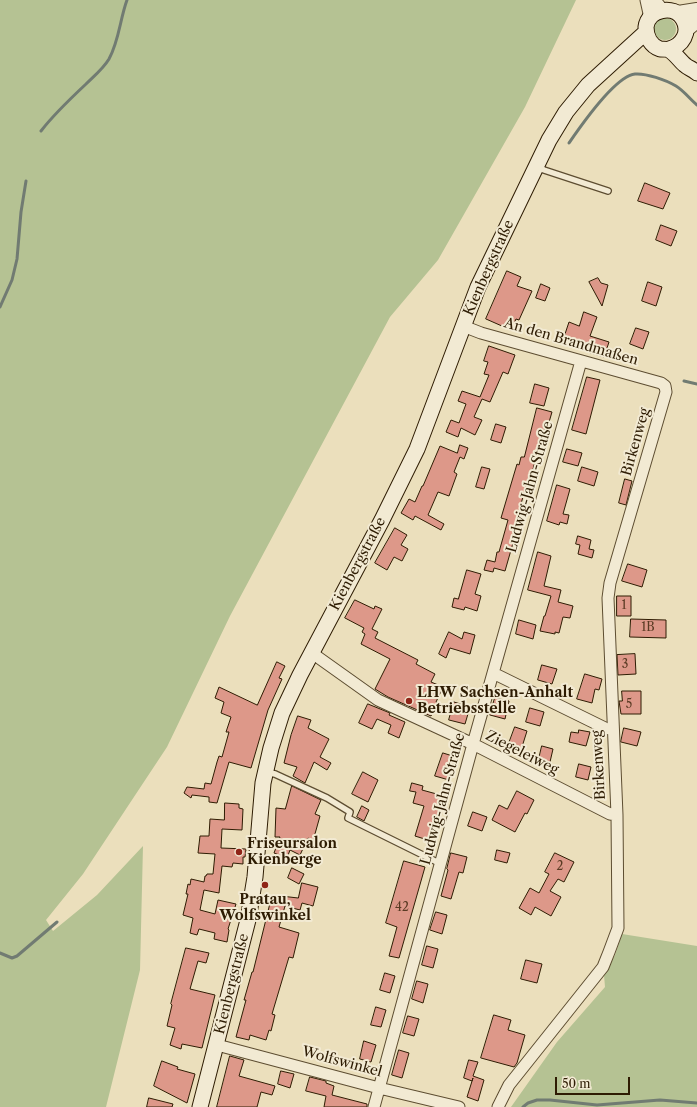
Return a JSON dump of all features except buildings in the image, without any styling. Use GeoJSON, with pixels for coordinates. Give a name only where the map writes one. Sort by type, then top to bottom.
{"type":"FeatureCollection","features":[{"type":"Feature","properties":{"kind":"main road","name":"Kienbergstraße"},"geometry":{"type":"LineString","coordinates":[[200,1107],[217,1045],[252,902],[265,772],[270,748],[282,714],[417,449],[463,326],[486,270],[549,140],[566,112],[588,85],[650,31],[656,12],[665,8]]}},
{"type":"Feature","properties":{"kind":"main road"},"geometry":{"type":"LineString","coordinates":[[665,8],[684,21],[688,31],[694,70]]}},
{"type":"Feature","properties":{"kind":"main road"},"geometry":{"type":"LineString","coordinates":[[650,31],[660,48],[669,49],[676,47],[688,31]]}},
{"type":"Feature","properties":{"kind":"main road"},"geometry":{"type":"LineString","coordinates":[[669,49],[686,67],[694,70]]}},
{"type":"Feature","properties":{"kind":"street"},"geometry":{"type":"LineString","coordinates":[[646,0],[650,31]]}},
{"type":"Feature","properties":{"kind":"street","name":"Kienbergstraße"},"geometry":{"type":"LineString","coordinates":[[665,8],[697,10]]}},
{"type":"Feature","properties":{"kind":"street","name":"An den Brandmaßen"},"geometry":{"type":"LineString","coordinates":[[463,326],[481,333],[660,383],[665,386],[666,392]]}},
{"type":"Feature","properties":{"kind":"street","name":"Ludwig-Jahn-Straße"},"geometry":{"type":"LineString","coordinates":[[374,1107],[473,744],[581,361]]}},
{"type":"Feature","properties":{"kind":"street","name":"Birkenweg"},"geometry":{"type":"LineString","coordinates":[[498,1107],[509,1085],[597,975],[610,952],[618,928],[617,815],[608,598],[610,583],[666,392]]}},
{"type":"Feature","properties":{"kind":"street","name":"Ziegeleiweg"},"geometry":{"type":"LineString","coordinates":[[312,653],[378,700],[473,744],[610,814],[617,815]]}},
{"type":"Feature","properties":{"kind":"street"},"geometry":{"type":"LineString","coordinates":[[493,673],[605,728],[613,730]]}},
{"type":"Feature","properties":{"kind":"street","name":"Wolfswinkel"},"geometry":{"type":"LineString","coordinates":[[217,1045],[379,1088],[459,1107]]}},
{"type":"Feature","properties":{"kind":"lane"},"geometry":{"type":"LineString","coordinates":[[536,166],[608,191]]}},
{"type":"Feature","properties":{"kind":"lane"},"geometry":{"type":"LineString","coordinates":[[265,772],[275,774],[327,798],[350,812],[348,818],[441,864]]}},
{"type":"Feature","properties":{"kind":"green space"},"geometry":{"type":"Polygon","coordinates":[[[0,0],[576,0],[525,107],[438,260],[390,317],[230,616],[167,747],[83,874],[46,920],[53,931],[97,895],[143,846],[140,970],[106,1107],[0,1107],[0,0]]]}},
{"type":"Feature","properties":{"kind":"green space"},"geometry":{"type":"Polygon","coordinates":[[[665,18],[673,21],[676,29],[673,37],[665,40],[657,37],[654,29],[657,21],[665,18]]]}},
{"type":"Feature","properties":{"kind":"green space"},"geometry":{"type":"Polygon","coordinates":[[[622,934],[697,946],[697,1107],[511,1107],[557,1042],[605,987],[604,975],[615,955],[622,934]]]}},
{"type":"Feature","properties":{"kind":"waterway"},"geometry":{"type":"LineString","coordinates":[[41,131],[62,107],[107,63],[115,45],[127,0]]}},
{"type":"Feature","properties":{"kind":"waterway"},"geometry":{"type":"LineString","coordinates":[[569,143],[608,92],[618,83],[635,74],[662,79],[682,90],[697,105]]}},
{"type":"Feature","properties":{"kind":"waterway"},"geometry":{"type":"LineString","coordinates":[[0,307],[12,280],[17,259],[21,212],[26,181]]}},
{"type":"Feature","properties":{"kind":"waterway"},"geometry":{"type":"LineString","coordinates":[[684,381],[697,384]]}},
{"type":"Feature","properties":{"kind":"waterway"},"geometry":{"type":"LineString","coordinates":[[0,953],[12,958],[17,956],[57,922]]}},
{"type":"Feature","properties":{"kind":"waterway"},"geometry":{"type":"LineString","coordinates":[[523,1107],[528,1103],[537,1100],[597,1105],[660,1100],[697,1103]]}},
{"type":"Feature","properties":{"kind":"place","name":"LHW Sachsen-Anhalt Betriebsstelle"},"geometry":{"type":"Point","coordinates":[409,701]}},
{"type":"Feature","properties":{"kind":"place","name":"Friseursalon Kienberge"},"geometry":{"type":"Point","coordinates":[239,852]}},
{"type":"Feature","properties":{"kind":"place","name":"Pratau, Wolfswinkel"},"geometry":{"type":"Point","coordinates":[265,885]}}]}
